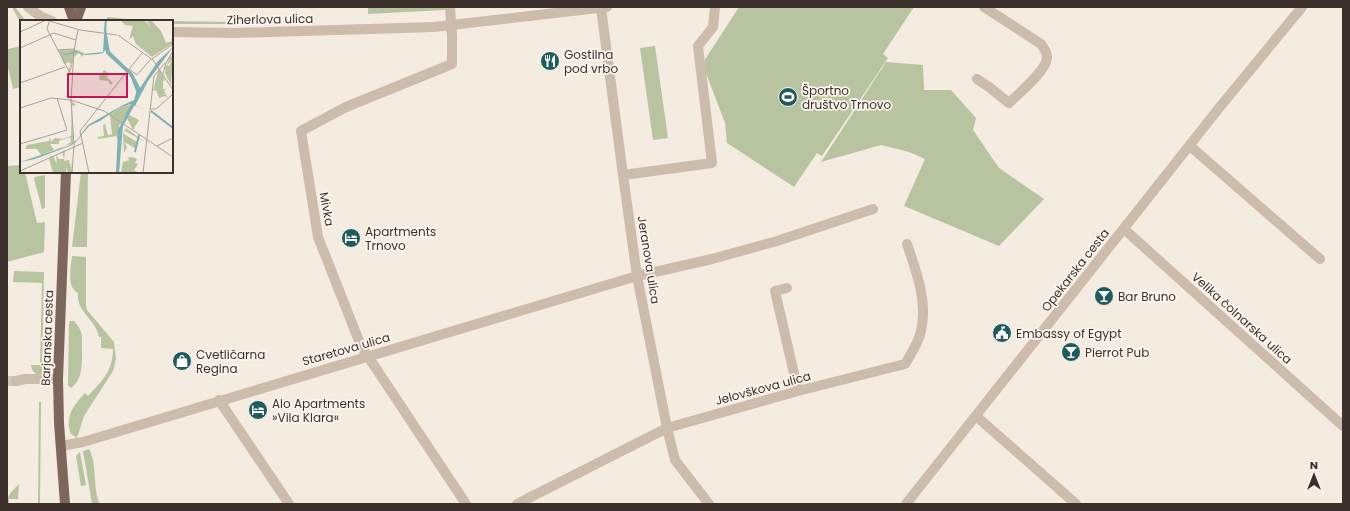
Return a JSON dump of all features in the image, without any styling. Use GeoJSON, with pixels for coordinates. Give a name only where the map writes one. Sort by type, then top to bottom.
{"type":"FeatureCollection","features":[{"type":"Feature","properties":{"kind":"main road"},"geometry":{"type":"LineString","coordinates":[[69,7],[75,20]]}},
{"type":"Feature","properties":{"kind":"main road"},"geometry":{"type":"LineString","coordinates":[[75,20],[81,7]]}},
{"type":"Feature","properties":{"kind":"main road","name":"Barjanska cesta"},"geometry":{"type":"LineString","coordinates":[[65,504],[59,423],[58,379],[66,173]]}},
{"type":"Feature","properties":{"kind":"street"},"geometry":{"type":"LineString","coordinates":[[28,7],[40,16],[50,20]]}},
{"type":"Feature","properties":{"kind":"street"},"geometry":{"type":"LineString","coordinates":[[450,7],[452,26]]}},
{"type":"Feature","properties":{"kind":"street","name":"Ziherlova ulica"},"geometry":{"type":"LineString","coordinates":[[173,32],[263,32],[452,26],[604,7]]}},
{"type":"Feature","properties":{"kind":"street","name":"Jeranova ulica"},"geometry":{"type":"LineString","coordinates":[[604,7],[623,175],[638,276],[667,428],[676,460],[709,504]]}},
{"type":"Feature","properties":{"kind":"street"},"geometry":{"type":"LineString","coordinates":[[623,175],[712,163],[698,46],[713,27],[715,7]]}},
{"type":"Feature","properties":{"kind":"street"},"geometry":{"type":"LineString","coordinates":[[977,79],[1008,103],[1044,68],[1047,59],[1046,52],[1041,44],[984,7]]}},
{"type":"Feature","properties":{"kind":"street","name":"Opekarska cesta"},"geometry":{"type":"LineString","coordinates":[[906,504],[1302,7]]}},
{"type":"Feature","properties":{"kind":"street","name":"Mivka"},"geometry":{"type":"LineString","coordinates":[[452,26],[452,64],[346,107],[301,131],[318,237],[361,346],[466,504]]}},
{"type":"Feature","properties":{"kind":"street"},"geometry":{"type":"LineString","coordinates":[[1190,146],[1320,259]]}},
{"type":"Feature","properties":{"kind":"street","name":"Staretova ulica"},"geometry":{"type":"LineString","coordinates":[[61,446],[82,442],[638,276],[777,241],[873,209]]}},
{"type":"Feature","properties":{"kind":"street","name":"Velika čolnarska ulica"},"geometry":{"type":"LineString","coordinates":[[1124,229],[1343,426]]}},
{"type":"Feature","properties":{"kind":"street","name":"Jelovškova ulica"},"geometry":{"type":"LineString","coordinates":[[517,504],[667,428],[798,391],[906,364],[921,332],[924,313],[920,286],[907,244]]}},
{"type":"Feature","properties":{"kind":"street"},"geometry":{"type":"LineString","coordinates":[[787,288],[775,291],[798,391]]}},
{"type":"Feature","properties":{"kind":"street"},"geometry":{"type":"LineString","coordinates":[[16,381],[25,379],[58,379]]}},
{"type":"Feature","properties":{"kind":"street"},"geometry":{"type":"LineString","coordinates":[[219,400],[290,504]]}},
{"type":"Feature","properties":{"kind":"street"},"geometry":{"type":"LineString","coordinates":[[976,416],[1076,504]]}},
{"type":"Feature","properties":{"kind":"green space"},"geometry":{"type":"Polygon","coordinates":[[[12,7],[15,7],[25,20],[20,20],[20,22],[12,7]]]}},
{"type":"Feature","properties":{"kind":"green space"},"geometry":{"type":"Polygon","coordinates":[[[368,7],[445,7],[445,10],[368,14],[368,7]]]}},
{"type":"Feature","properties":{"kind":"green space","name":"Športno društvo Trnovo"},"geometry":{"type":"Polygon","coordinates":[[[739,7],[914,7],[883,54],[888,58],[822,156],[817,153],[794,187],[727,143],[725,123],[704,68],[704,61],[739,7]]]}},
{"type":"Feature","properties":{"kind":"green space"},"geometry":{"type":"Polygon","coordinates":[[[108,17],[136,20],[105,20],[108,17]]]}},
{"type":"Feature","properties":{"kind":"green space"},"geometry":{"type":"Polygon","coordinates":[[[173,21],[230,22],[230,24],[173,24],[173,21]]]}},
{"type":"Feature","properties":{"kind":"green space"},"geometry":{"type":"Polygon","coordinates":[[[7,45],[8,49],[20,46],[20,87],[13,89],[7,63],[7,45]]]}},
{"type":"Feature","properties":{"kind":"green space"},"geometry":{"type":"Polygon","coordinates":[[[655,46],[668,138],[653,140],[640,48],[655,46]]]}},
{"type":"Feature","properties":{"kind":"green space"},"geometry":{"type":"Polygon","coordinates":[[[886,62],[923,65],[924,90],[951,90],[976,118],[973,130],[999,168],[1044,199],[999,246],[904,206],[925,159],[909,152],[881,145],[821,162],[886,62]]]}},
{"type":"Feature","properties":{"kind":"green space"},"geometry":{"type":"Polygon","coordinates":[[[20,165],[20,173],[25,173],[37,223],[45,222],[44,252],[7,262],[7,166],[20,165]]]}},
{"type":"Feature","properties":{"kind":"green space"},"geometry":{"type":"Polygon","coordinates":[[[81,173],[88,173],[87,247],[72,247],[81,173]]]}},
{"type":"Feature","properties":{"kind":"green space"},"geometry":{"type":"Polygon","coordinates":[[[45,175],[45,208],[42,209],[34,179],[35,177],[45,175]]]}},
{"type":"Feature","properties":{"kind":"green space"},"geometry":{"type":"Polygon","coordinates":[[[72,256],[86,257],[87,310],[114,342],[116,359],[113,371],[84,416],[77,438],[71,434],[69,428],[69,417],[71,412],[85,393],[88,396],[106,375],[111,364],[113,349],[101,348],[101,337],[99,337],[94,325],[80,305],[78,293],[72,286],[70,276],[72,256]]]}},
{"type":"Feature","properties":{"kind":"green space"},"geometry":{"type":"Polygon","coordinates":[[[14,271],[44,272],[42,375],[36,374],[32,370],[31,365],[40,365],[42,283],[13,282],[14,271]]]}},
{"type":"Feature","properties":{"kind":"green space"},"geometry":{"type":"Polygon","coordinates":[[[70,321],[74,321],[77,324],[82,336],[81,371],[76,384],[71,388],[68,386],[70,321]]]}},
{"type":"Feature","properties":{"kind":"green space"},"geometry":{"type":"Polygon","coordinates":[[[39,402],[41,402],[40,504],[38,504],[39,402]]]}},
{"type":"Feature","properties":{"kind":"green space"},"geometry":{"type":"Polygon","coordinates":[[[89,449],[92,456],[96,491],[100,504],[92,504],[83,451],[89,449]]]}},
{"type":"Feature","properties":{"kind":"green space"},"geometry":{"type":"Polygon","coordinates":[[[80,452],[86,485],[81,486],[76,456],[80,452]]]}},
{"type":"Feature","properties":{"kind":"green space"},"geometry":{"type":"Polygon","coordinates":[[[19,484],[18,499],[9,499],[9,504],[7,504],[9,495],[19,484]]]}},
{"type":"Feature","properties":{"kind":"tunnel"},"geometry":{"type":"LineString","coordinates":[[7,381],[16,381]]}},
{"type":"Feature","properties":{"kind":"place","name":"Gostilna pod vrbo"},"geometry":{"type":"Point","coordinates":[550,61]}},
{"type":"Feature","properties":{"kind":"place","name":"Športno društvo Trnovo"},"geometry":{"type":"Point","coordinates":[788,97]}},
{"type":"Feature","properties":{"kind":"place","name":"Apartments Trnovo"},"geometry":{"type":"Point","coordinates":[351,238]}},
{"type":"Feature","properties":{"kind":"place","name":"Bar Bruno"},"geometry":{"type":"Point","coordinates":[1104,296]}},
{"type":"Feature","properties":{"kind":"place","name":"Embassy of Egypt"},"geometry":{"type":"Point","coordinates":[1002,333]}},
{"type":"Feature","properties":{"kind":"place","name":"Pierrot Pub"},"geometry":{"type":"Point","coordinates":[1071,352]}},
{"type":"Feature","properties":{"kind":"place","name":"Cvetličarna Regina"},"geometry":{"type":"Point","coordinates":[182,361]}},
{"type":"Feature","properties":{"kind":"place","name":"Alo Apartments »Vila Klara«"},"geometry":{"type":"Point","coordinates":[258,410]}}]}
